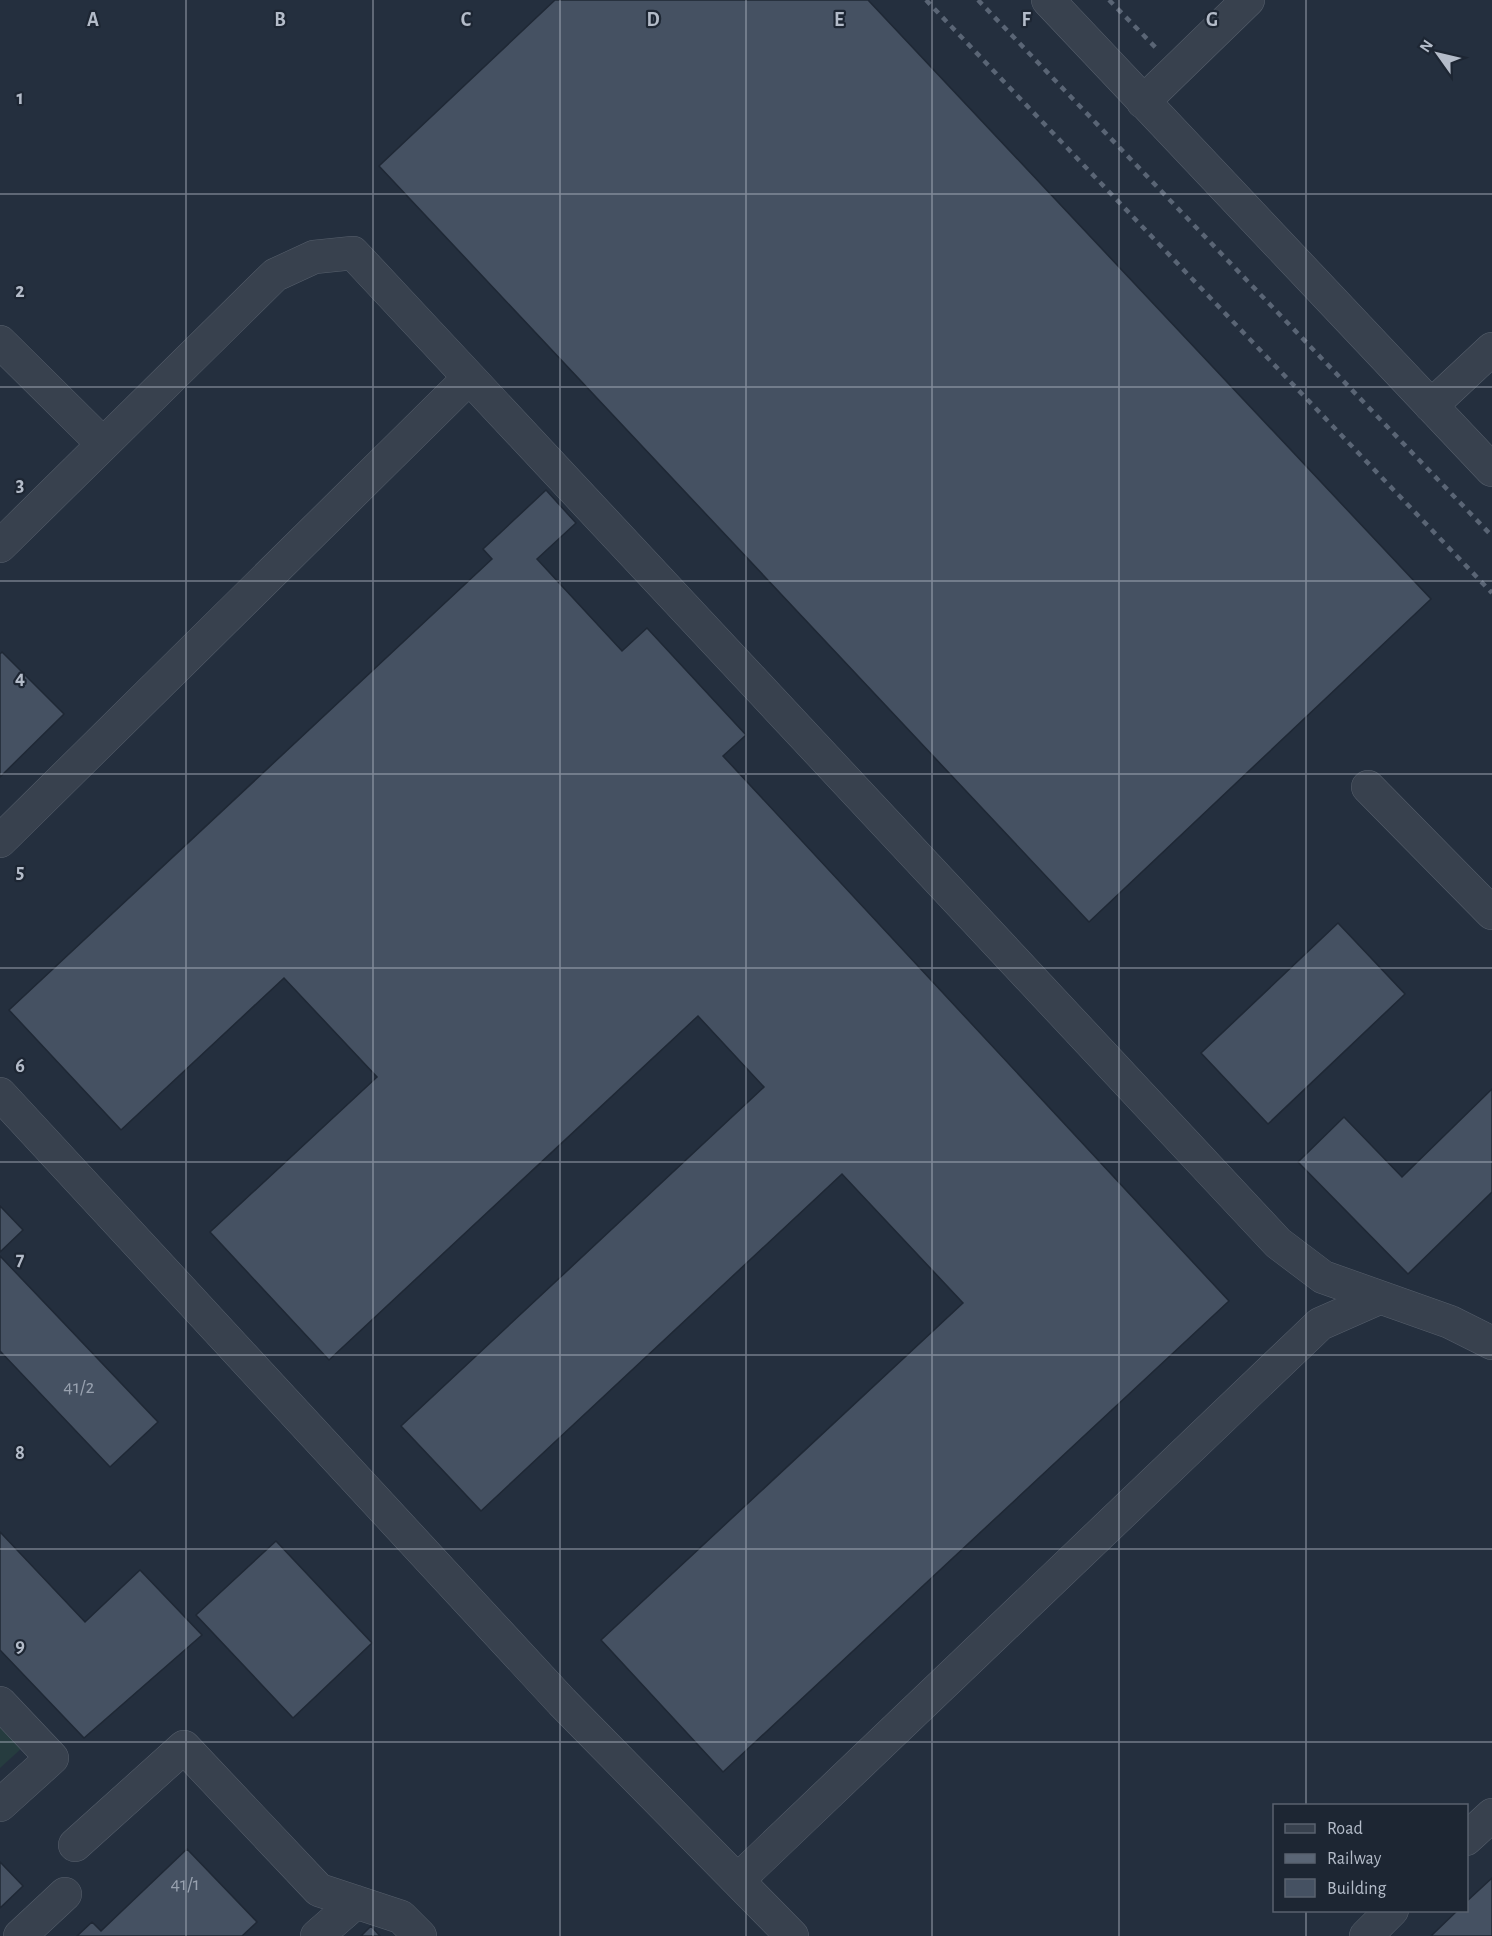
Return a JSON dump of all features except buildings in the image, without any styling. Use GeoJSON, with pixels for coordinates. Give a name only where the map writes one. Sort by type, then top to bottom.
{"type":"FeatureCollection","features":[{"type":"Feature","properties":{"kind":"lane"},"geometry":{"type":"LineString","coordinates":[[1048,0],[1492,470]]}},
{"type":"Feature","properties":{"kind":"lane"},"geometry":{"type":"LineString","coordinates":[[1143,102],[1248,0]]}},
{"type":"Feature","properties":{"kind":"lane"},"geometry":{"type":"LineString","coordinates":[[0,546],[275,275],[314,256],[353,253],[1278,1243],[1323,1277],[1450,1322],[1492,1343]]}},
{"type":"Feature","properties":{"kind":"lane"},"geometry":{"type":"LineString","coordinates":[[0,342],[103,444]]}},
{"type":"Feature","properties":{"kind":"lane"},"geometry":{"type":"LineString","coordinates":[[1431,406],[1492,349]]}},
{"type":"Feature","properties":{"kind":"lane"},"geometry":{"type":"LineString","coordinates":[[0,841],[470,378]]}},
{"type":"Feature","properties":{"kind":"lane"},"geometry":{"type":"LineString","coordinates":[[1368,787],[1492,913]]}},
{"type":"Feature","properties":{"kind":"lane"},"geometry":{"type":"LineString","coordinates":[[0,1094],[562,1701],[792,1936]]}},
{"type":"Feature","properties":{"kind":"lane"},"geometry":{"type":"LineString","coordinates":[[738,1881],[1320,1324],[1379,1298]]}},
{"type":"Feature","properties":{"kind":"lane"},"geometry":{"type":"LineString","coordinates":[[0,1703],[52,1758],[0,1805]]}},
{"type":"Feature","properties":{"kind":"lane"},"geometry":{"type":"LineString","coordinates":[[75,1845],[184,1747],[319,1890],[401,1917],[420,1936]]}},
{"type":"Feature","properties":{"kind":"lane"},"geometry":{"type":"LineString","coordinates":[[1468,1838],[1492,1815]]}},
{"type":"Feature","properties":{"kind":"lane"},"geometry":{"type":"LineString","coordinates":[[20,1936],[65,1894]]}},
{"type":"Feature","properties":{"kind":"lane"},"geometry":{"type":"LineString","coordinates":[[317,1936],[356,1902]]}},
{"type":"Feature","properties":{"kind":"lane"},"geometry":{"type":"LineString","coordinates":[[1366,1936],[1391,1912]]}},
{"type":"Feature","properties":{"kind":"green space"},"geometry":{"type":"Polygon","coordinates":[[[0,1722],[23,1747],[0,1768],[0,1722]]]}},
{"type":"Feature","properties":{"kind":"railway"},"geometry":{"type":"LineString","coordinates":[[926,0],[1492,593]]}},
{"type":"Feature","properties":{"kind":"railway"},"geometry":{"type":"LineString","coordinates":[[978,0],[1492,536]]}},
{"type":"Feature","properties":{"kind":"railway"},"geometry":{"type":"LineString","coordinates":[[1109,0],[1158,50]]}}]}
